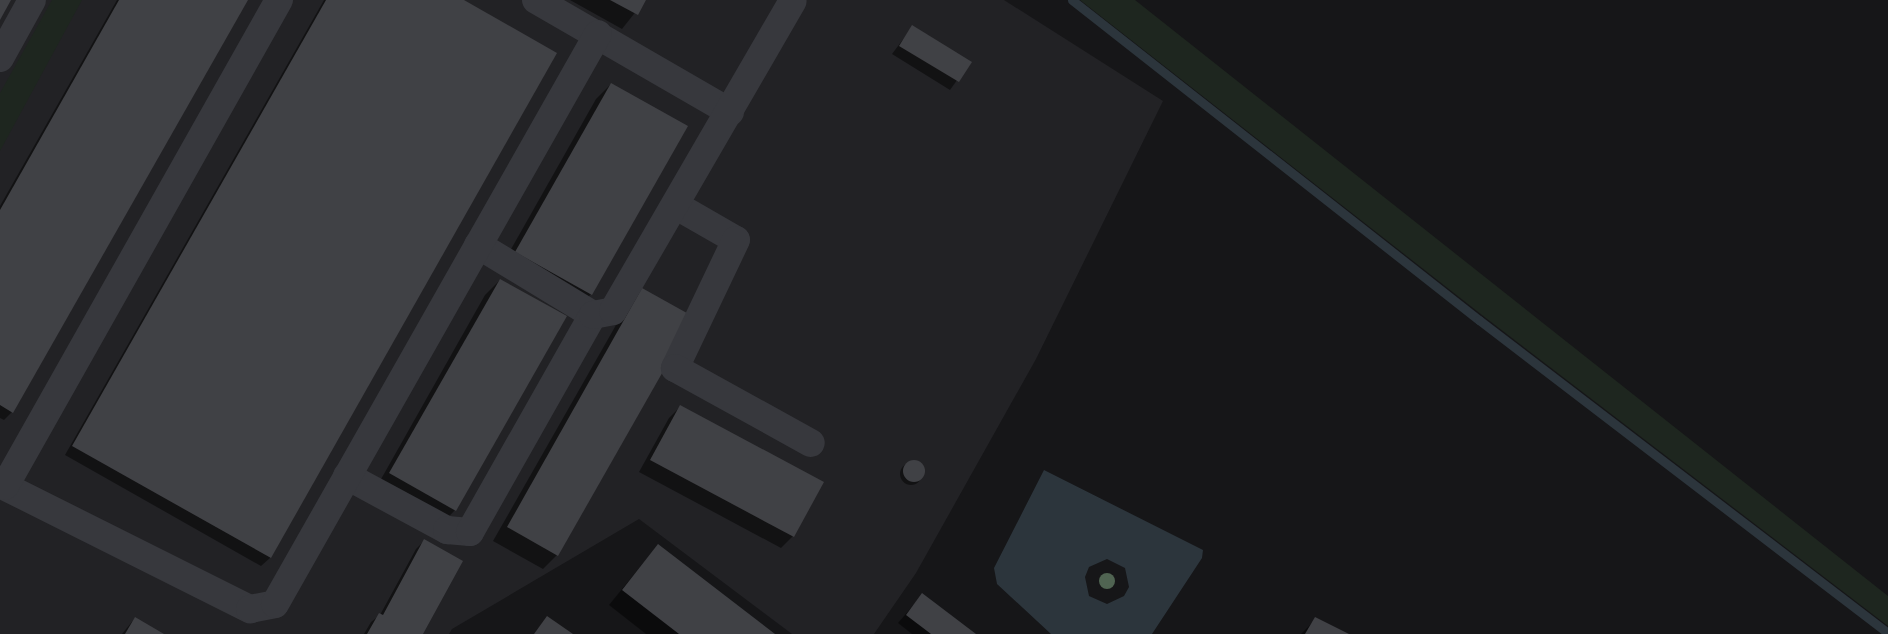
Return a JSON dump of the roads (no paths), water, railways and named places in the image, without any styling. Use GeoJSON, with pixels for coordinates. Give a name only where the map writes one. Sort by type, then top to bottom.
{"type":"FeatureCollection","features":[{"type":"Feature","properties":{"kind":"lane"},"geometry":{"type":"LineString","coordinates":[[0,58],[32,0]]}},
{"type":"Feature","properties":{"kind":"lane"},"geometry":{"type":"LineString","coordinates":[[279,0],[2,485],[250,608],[275,604],[598,34]]}},
{"type":"Feature","properties":{"kind":"lane"},"geometry":{"type":"LineString","coordinates":[[536,0],[598,34],[730,112]]}},
{"type":"Feature","properties":{"kind":"lane"},"geometry":{"type":"LineString","coordinates":[[478,245],[593,315],[613,311],[793,1]]}},
{"type":"Feature","properties":{"kind":"lane"},"geometry":{"type":"LineString","coordinates":[[675,205],[736,240],[675,368],[811,443]]}},
{"type":"Feature","properties":{"kind":"lane"},"geometry":{"type":"LineString","coordinates":[[347,476],[447,530],[470,532],[593,315]]}},
{"type":"Feature","properties":{"kind":"waterway"},"geometry":{"type":"LineString","coordinates":[[1072,0],[1479,320],[1888,633]]}}]}
